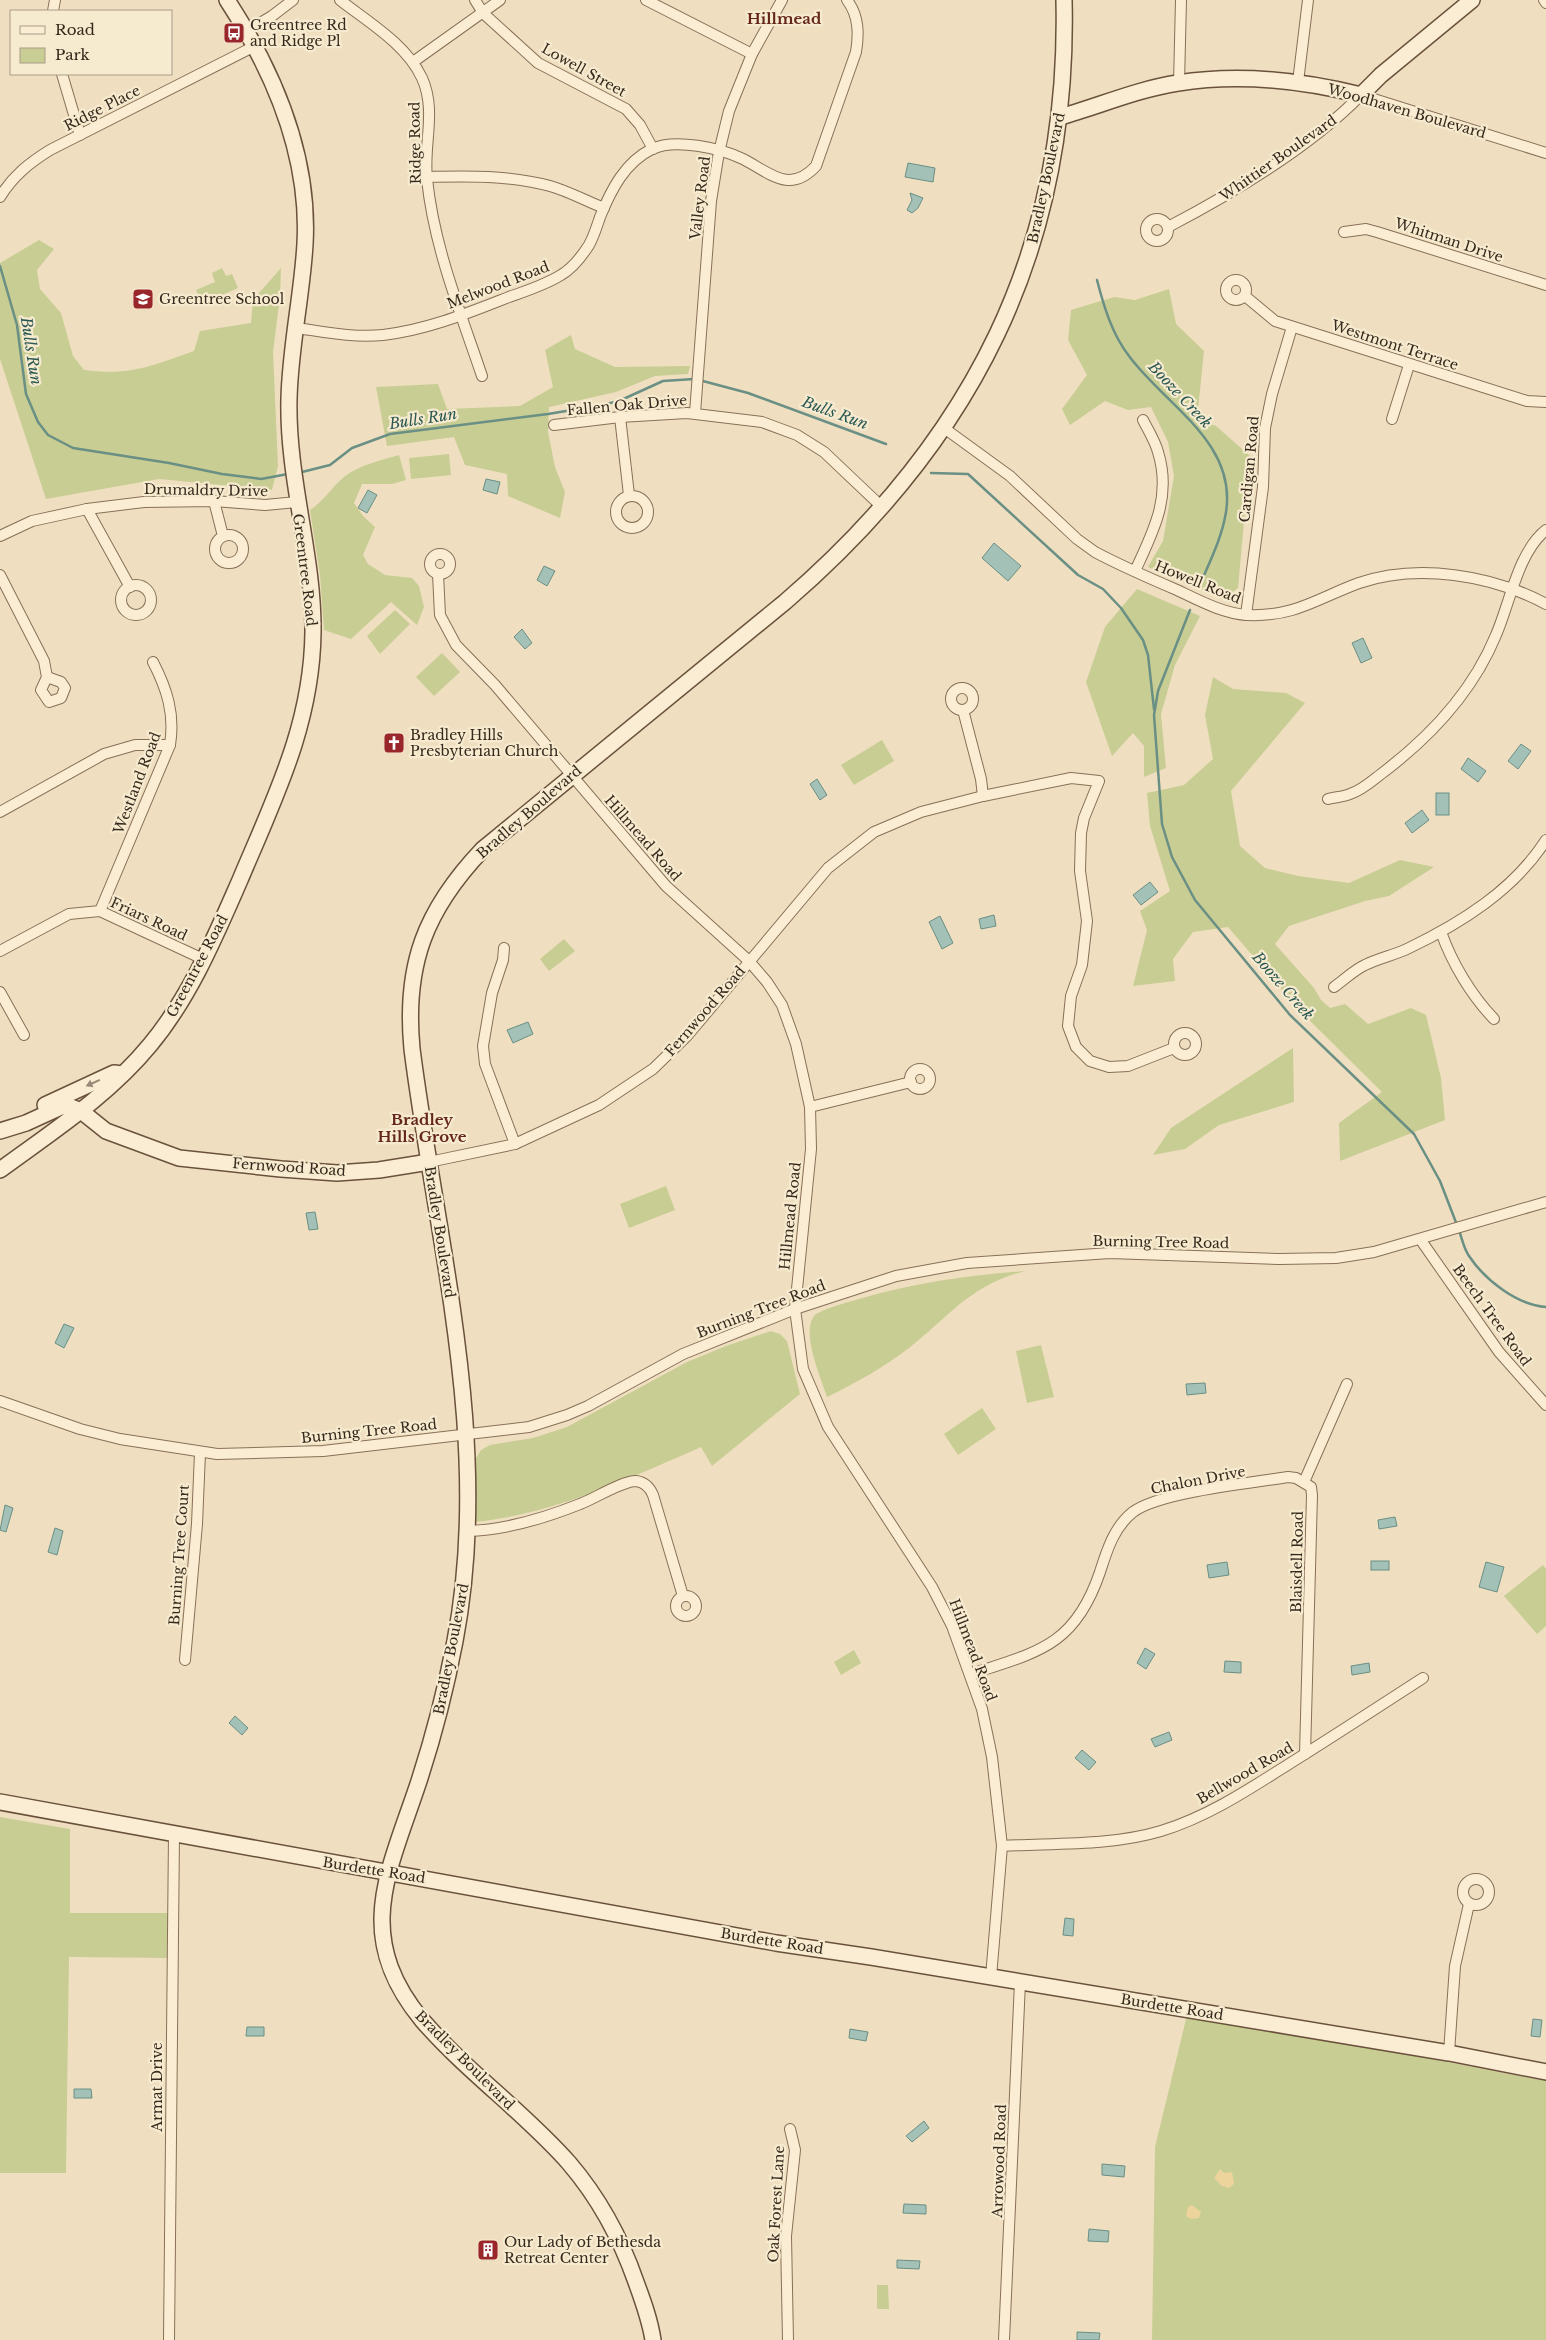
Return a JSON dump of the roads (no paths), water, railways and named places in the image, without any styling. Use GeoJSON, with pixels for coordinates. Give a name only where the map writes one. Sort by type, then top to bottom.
{"type":"FeatureCollection","features":[{"type":"Feature","properties":{"kind":"street","name":"Greentree Road"},"geometry":{"type":"LineString","coordinates":[[0,1170],[84,1108],[124,1074],[161,1032],[203,959],[279,789],[293,753],[306,706],[312,666],[313,627],[308,573],[293,472],[289,396],[305,240],[301,175],[289,126],[255,46],[227,0]]}},
{"type":"Feature","properties":{"kind":"street"},"geometry":{"type":"LineString","coordinates":[[247,31],[272,16],[293,0]]}},
{"type":"Feature","properties":{"kind":"street","name":"Ridge Road"},"geometry":{"type":"LineString","coordinates":[[340,0],[400,47],[413,62],[428,96],[430,118],[426,177],[436,236],[482,376]]}},
{"type":"Feature","properties":{"kind":"street","name":"Lowell Street"},"geometry":{"type":"LineString","coordinates":[[475,0],[483,13],[538,63],[626,110],[640,125],[653,149]]}},
{"type":"Feature","properties":{"kind":"street"},"geometry":{"type":"LineString","coordinates":[[413,62],[500,0]]}},
{"type":"Feature","properties":{"kind":"street"},"geometry":{"type":"LineString","coordinates":[[646,0],[752,54]]}},
{"type":"Feature","properties":{"kind":"street","name":"Valley Road"},"geometry":{"type":"LineString","coordinates":[[695,413],[711,201],[719,152],[729,111],[752,54],[782,0]]}},
{"type":"Feature","properties":{"kind":"street","name":"Melwood Road"},"geometry":{"type":"LineString","coordinates":[[296,328],[341,335],[382,335],[422,328],[462,316],[563,275],[574,265],[590,243],[604,208],[619,179],[628,168],[653,149],[679,143],[742,158],[776,178],[784,180],[802,177],[816,166],[856,52],[859,38],[856,17],[847,0]]}},
{"type":"Feature","properties":{"kind":"street","name":"Bradley Boulevard"},"geometry":{"type":"LineString","coordinates":[[653,2340],[651,2325],[630,2265],[615,2233],[591,2191],[557,2150],[429,2029],[401,1990],[389,1966],[382,1934],[381,1912],[388,1872],[432,1740],[445,1690],[461,1607],[468,1531],[467,1435],[458,1351],[414,1067],[409,1016],[413,974],[421,945],[440,904],[462,872],[495,838],[799,590],[838,554],[882,507],[944,428],[988,354],[1021,278],[1042,208],[1060,118],[1064,70],[1064,0]]}},
{"type":"Feature","properties":{"kind":"street"},"geometry":{"type":"LineString","coordinates":[[1178,82],[1181,0]]}},
{"type":"Feature","properties":{"kind":"street"},"geometry":{"type":"LineString","coordinates":[[1298,82],[1308,0]]}},
{"type":"Feature","properties":{"kind":"street","name":"Whittier Boulevard"},"geometry":{"type":"LineString","coordinates":[[1168,227],[1206,207],[1322,130],[1381,76],[1472,0]]}},
{"type":"Feature","properties":{"kind":"street","name":"Ridge Place"},"geometry":{"type":"LineString","coordinates":[[0,197],[9,182],[28,163],[80,134],[255,46]]}},
{"type":"Feature","properties":{"kind":"street"},"geometry":{"type":"LineString","coordinates":[[62,75],[80,134]]}},
{"type":"Feature","properties":{"kind":"street","name":"Woodhaven Boulevard"},"geometry":{"type":"LineString","coordinates":[[1060,118],[1178,82],[1236,78],[1275,79],[1361,95],[1546,153]]}},
{"type":"Feature","properties":{"kind":"street"},"geometry":{"type":"LineString","coordinates":[[426,177],[485,176],[521,179],[552,187],[604,208]]}},
{"type":"Feature","properties":{"kind":"street","name":"Whitman Drive"},"geometry":{"type":"LineString","coordinates":[[1344,232],[1366,229],[1546,285]]}},
{"type":"Feature","properties":{"kind":"street","name":"Westmont Terrace"},"geometry":{"type":"LineString","coordinates":[[1245,296],[1275,321],[1292,327],[1527,401],[1546,402]]}},
{"type":"Feature","properties":{"kind":"street","name":"Cardigan Road"},"geometry":{"type":"LineString","coordinates":[[1246,615],[1263,487],[1266,428],[1272,394],[1292,327]]}},
{"type":"Feature","properties":{"kind":"street"},"geometry":{"type":"LineString","coordinates":[[1392,419],[1409,365]]}},
{"type":"Feature","properties":{"kind":"street","name":"Fallen Oak Drive"},"geometry":{"type":"LineString","coordinates":[[554,426],[620,417],[695,413],[762,422],[797,435],[824,452],[882,507]]}},
{"type":"Feature","properties":{"kind":"street"},"geometry":{"type":"LineString","coordinates":[[620,417],[629,495]]}},
{"type":"Feature","properties":{"kind":"street"},"geometry":{"type":"LineString","coordinates":[[1134,571],[1157,524],[1163,491],[1158,452],[1143,420]]}},
{"type":"Feature","properties":{"kind":"street","name":"Howell Road"},"geometry":{"type":"LineString","coordinates":[[944,428],[1010,476],[1086,546],[1134,571],[1199,600],[1246,615],[1275,615],[1290,612],[1358,584],[1383,576],[1408,573],[1459,576],[1512,590],[1546,604]]}},
{"type":"Feature","properties":{"kind":"street"},"geometry":{"type":"LineString","coordinates":[[214,501],[223,536]]}},
{"type":"Feature","properties":{"kind":"street","name":"Drumaldry Drive"},"geometry":{"type":"LineString","coordinates":[[0,536],[32,521],[87,509],[144,502],[214,501],[265,505],[297,502]]}},
{"type":"Feature","properties":{"kind":"street"},"geometry":{"type":"LineString","coordinates":[[87,509],[130,587]]}},
{"type":"Feature","properties":{"kind":"street"},"geometry":{"type":"LineString","coordinates":[[1328,799],[1351,794],[1363,788],[1408,754],[1443,720],[1467,690],[1485,659],[1497,635],[1524,559],[1546,530]]}},
{"type":"Feature","properties":{"kind":"street","name":"Hillmead Road"},"geometry":{"type":"LineString","coordinates":[[438,574],[440,615],[456,645],[495,685],[666,886],[749,961],[767,982],[782,1005],[796,1044],[810,1107],[811,1149],[794,1309],[803,1369],[828,1427],[932,1587],[952,1626],[982,1709],[992,1757],[1002,1846],[991,1977]]}},
{"type":"Feature","properties":{"kind":"street"},"geometry":{"type":"LineString","coordinates":[[0,575],[44,661],[47,677]]}},
{"type":"Feature","properties":{"kind":"street","name":"Westland Road"},"geometry":{"type":"LineString","coordinates":[[100,911],[170,745],[173,729],[171,707],[164,684],[153,662]]}},
{"type":"Feature","properties":{"kind":"street"},"geometry":{"type":"LineString","coordinates":[[963,710],[981,780],[983,796]]}},
{"type":"Feature","properties":{"kind":"street"},"geometry":{"type":"LineString","coordinates":[[0,812],[104,754],[135,745],[170,745]]}},
{"type":"Feature","properties":{"kind":"street","name":"Fernwood Road"},"geometry":{"type":"LineString","coordinates":[[64,1096],[84,1108],[106,1131],[179,1158],[281,1169],[337,1172],[379,1170],[429,1162],[515,1144],[599,1105],[626,1089],[653,1069],[687,1036],[828,868],[851,848],[874,832],[921,812],[983,796],[1071,778],[1099,781],[1084,818],[1081,833],[1080,872],[1087,922],[1082,965],[1071,996],[1068,1026],[1075,1046],[1090,1061],[1109,1067],[1128,1066],[1174,1048]]}},
{"type":"Feature","properties":{"kind":"street"},"geometry":{"type":"LineString","coordinates":[[1334,987],[1364,965],[1406,949],[1441,932],[1496,895],[1519,874],[1546,840]]}},
{"type":"Feature","properties":{"kind":"street","name":"Friars Road"},"geometry":{"type":"LineString","coordinates":[[0,951],[69,914],[100,911],[203,959]]}},
{"type":"Feature","properties":{"kind":"street"},"geometry":{"type":"LineString","coordinates":[[1441,932],[1446,946],[1480,1004],[1494,1019]]}},
{"type":"Feature","properties":{"kind":"street"},"geometry":{"type":"LineString","coordinates":[[504,948],[503,960],[492,993],[483,1046],[486,1064],[515,1144]]}},
{"type":"Feature","properties":{"kind":"street"},"geometry":{"type":"LineString","coordinates":[[0,992],[24,1035]]}},
{"type":"Feature","properties":{"kind":"street"},"geometry":{"type":"LineString","coordinates":[[0,1130],[21,1116],[114,1073],[124,1074]]}},
{"type":"Feature","properties":{"kind":"street"},"geometry":{"type":"LineString","coordinates":[[810,1107],[911,1082]]}},
{"type":"Feature","properties":{"kind":"street"},"geometry":{"type":"LineString","coordinates":[[0,1130],[26,1123],[61,1107],[84,1108]]}},
{"type":"Feature","properties":{"kind":"street"},"geometry":{"type":"LineString","coordinates":[[0,1156],[0,1161]]}},
{"type":"Feature","properties":{"kind":"street","name":"Burning Tree Road"},"geometry":{"type":"LineString","coordinates":[[0,1401],[80,1429],[120,1439],[200,1453],[217,1454],[296,1453],[529,1428],[567,1416],[683,1354],[794,1309],[896,1276],[967,1263],[1118,1253],[1279,1259],[1336,1258],[1370,1253],[1546,1202]]}},
{"type":"Feature","properties":{"kind":"street","name":"Beech Tree Road"},"geometry":{"type":"LineString","coordinates":[[1420,1239],[1499,1352],[1546,1405]]}},
{"type":"Feature","properties":{"kind":"street"},"geometry":{"type":"LineString","coordinates":[[1304,1482],[1347,1384]]}},
{"type":"Feature","properties":{"kind":"street","name":"Burning Tree Court"},"geometry":{"type":"LineString","coordinates":[[185,1660],[197,1524],[200,1453]]}},
{"type":"Feature","properties":{"kind":"street","name":"Chalon Drive"},"geometry":{"type":"LineString","coordinates":[[970,1674],[1030,1654],[1064,1636],[1086,1605],[1110,1542],[1123,1521],[1146,1504],[1171,1497],[1288,1477],[1304,1482]]}},
{"type":"Feature","properties":{"kind":"street","name":"Blaisdell Road"},"geometry":{"type":"LineString","coordinates":[[1304,1482],[1311,1487],[1312,1495],[1305,1754]]}},
{"type":"Feature","properties":{"kind":"street"},"geometry":{"type":"LineString","coordinates":[[468,1531],[482,1531],[532,1520],[580,1504],[629,1483],[643,1483],[650,1488],[653,1495],[683,1596]]}},
{"type":"Feature","properties":{"kind":"street","name":"Bellwood Road"},"geometry":{"type":"LineString","coordinates":[[1002,1846],[1109,1840],[1162,1831],[1210,1812],[1423,1678]]}},
{"type":"Feature","properties":{"kind":"street","name":"Burdette Road"},"geometry":{"type":"LineString","coordinates":[[0,1802],[768,1942],[1449,2053],[1546,2072]]}},
{"type":"Feature","properties":{"kind":"street","name":"Armat Drive"},"geometry":{"type":"LineString","coordinates":[[170,2340],[174,1834]]}},
{"type":"Feature","properties":{"kind":"street"},"geometry":{"type":"LineString","coordinates":[[1449,2053],[1455,1966],[1469,1904]]}},
{"type":"Feature","properties":{"kind":"street","name":"Arrowood Road"},"geometry":{"type":"LineString","coordinates":[[1004,2340],[1020,1982]]}},
{"type":"Feature","properties":{"kind":"street","name":"Oak Forest Lane"},"geometry":{"type":"LineString","coordinates":[[788,2340],[786,2236],[795,2150],[790,2129]]}},
{"type":"Feature","properties":{"kind":"water"},"geometry":{"type":"Polygon","coordinates":[[[908,163],[935,168],[933,182],[905,177],[908,163]]]}},
{"type":"Feature","properties":{"kind":"water"},"geometry":{"type":"Polygon","coordinates":[[[910,193],[923,198],[918,208],[912,213],[907,210],[912,200],[910,193]]]}},
{"type":"Feature","properties":{"kind":"water"},"geometry":{"type":"Polygon","coordinates":[[[486,479],[500,482],[497,494],[483,490],[486,479]]]}},
{"type":"Feature","properties":{"kind":"water"},"geometry":{"type":"Polygon","coordinates":[[[368,490],[377,495],[367,513],[358,508],[368,490]]]}},
{"type":"Feature","properties":{"kind":"water"},"geometry":{"type":"Polygon","coordinates":[[[994,543],[1021,566],[1008,581],[982,558],[994,543]]]}},
{"type":"Feature","properties":{"kind":"water"},"geometry":{"type":"Polygon","coordinates":[[[544,566],[555,571],[547,586],[537,580],[544,566]]]}},
{"type":"Feature","properties":{"kind":"water"},"geometry":{"type":"Polygon","coordinates":[[[522,629],[532,643],[525,649],[514,637],[522,629]]]}},
{"type":"Feature","properties":{"kind":"water"},"geometry":{"type":"Polygon","coordinates":[[[1363,638],[1372,658],[1361,663],[1352,643],[1363,638]]]}},
{"type":"Feature","properties":{"kind":"water"},"geometry":{"type":"Polygon","coordinates":[[[1521,744],[1531,751],[1518,769],[1508,761],[1521,744]]]}},
{"type":"Feature","properties":{"kind":"water"},"geometry":{"type":"Polygon","coordinates":[[[1468,758],[1486,771],[1478,782],[1461,769],[1468,758]]]}},
{"type":"Feature","properties":{"kind":"water"},"geometry":{"type":"Polygon","coordinates":[[[817,779],[827,795],[820,800],[810,784],[817,779]]]}},
{"type":"Feature","properties":{"kind":"water"},"geometry":{"type":"Polygon","coordinates":[[[1436,793],[1449,793],[1449,815],[1436,815],[1436,793]]]}},
{"type":"Feature","properties":{"kind":"water"},"geometry":{"type":"Polygon","coordinates":[[[1422,810],[1429,820],[1412,833],[1405,823],[1422,810]]]}},
{"type":"Feature","properties":{"kind":"water"},"geometry":{"type":"Polygon","coordinates":[[[1150,882],[1158,892],[1141,905],[1133,895],[1150,882]]]}},
{"type":"Feature","properties":{"kind":"water"},"geometry":{"type":"Polygon","coordinates":[[[994,915],[996,926],[981,929],[979,919],[994,915]]]}},
{"type":"Feature","properties":{"kind":"water"},"geometry":{"type":"Polygon","coordinates":[[[940,916],[953,943],[942,949],[929,922],[940,916]]]}},
{"type":"Feature","properties":{"kind":"water"},"geometry":{"type":"Polygon","coordinates":[[[528,1022],[533,1034],[513,1043],[507,1030],[528,1022]]]}},
{"type":"Feature","properties":{"kind":"water"},"geometry":{"type":"Polygon","coordinates":[[[315,1212],[318,1229],[309,1230],[306,1213],[315,1212]]]}},
{"type":"Feature","properties":{"kind":"water"},"geometry":{"type":"Polygon","coordinates":[[[64,1324],[74,1328],[64,1348],[55,1343],[64,1324]]]}},
{"type":"Feature","properties":{"kind":"water"},"geometry":{"type":"Polygon","coordinates":[[[1205,1383],[1206,1393],[1187,1395],[1186,1384],[1205,1383]]]}},
{"type":"Feature","properties":{"kind":"water"},"geometry":{"type":"Polygon","coordinates":[[[5,1505],[13,1508],[6,1532],[0,1530],[5,1505]]]}},
{"type":"Feature","properties":{"kind":"water"},"geometry":{"type":"Polygon","coordinates":[[[1395,1517],[1397,1526],[1379,1529],[1378,1520],[1395,1517]]]}},
{"type":"Feature","properties":{"kind":"water"},"geometry":{"type":"Polygon","coordinates":[[[55,1528],[63,1531],[57,1555],[48,1552],[55,1528]]]}},
{"type":"Feature","properties":{"kind":"water"},"geometry":{"type":"Polygon","coordinates":[[[1371,1561],[1389,1561],[1389,1570],[1371,1570],[1371,1561]]]}},
{"type":"Feature","properties":{"kind":"water"},"geometry":{"type":"Polygon","coordinates":[[[1227,1562],[1229,1575],[1209,1578],[1207,1565],[1227,1562]]]}},
{"type":"Feature","properties":{"kind":"water"},"geometry":{"type":"Polygon","coordinates":[[[1486,1562],[1504,1567],[1497,1592],[1479,1587],[1486,1562]]]}},
{"type":"Feature","properties":{"kind":"water"},"geometry":{"type":"Polygon","coordinates":[[[1145,1648],[1155,1654],[1146,1669],[1137,1663],[1145,1648]]]}},
{"type":"Feature","properties":{"kind":"water"},"geometry":{"type":"Polygon","coordinates":[[[1225,1661],[1241,1662],[1241,1673],[1224,1672],[1225,1661]]]}},
{"type":"Feature","properties":{"kind":"water"},"geometry":{"type":"Polygon","coordinates":[[[1369,1663],[1370,1672],[1352,1675],[1351,1666],[1369,1663]]]}},
{"type":"Feature","properties":{"kind":"water"},"geometry":{"type":"Polygon","coordinates":[[[235,1716],[248,1728],[242,1735],[229,1723],[235,1716]]]}},
{"type":"Feature","properties":{"kind":"water"},"geometry":{"type":"Polygon","coordinates":[[[1169,1732],[1172,1740],[1155,1747],[1151,1739],[1169,1732]]]}},
{"type":"Feature","properties":{"kind":"water"},"geometry":{"type":"Polygon","coordinates":[[[1082,1750],[1096,1762],[1089,1770],[1075,1758],[1082,1750]]]}},
{"type":"Feature","properties":{"kind":"water"},"geometry":{"type":"Polygon","coordinates":[[[1065,1918],[1074,1919],[1073,1936],[1063,1935],[1065,1918]]]}},
{"type":"Feature","properties":{"kind":"water"},"geometry":{"type":"Polygon","coordinates":[[[1533,2019],[1542,2020],[1540,2037],[1531,2036],[1533,2019]]]}},
{"type":"Feature","properties":{"kind":"water"},"geometry":{"type":"Polygon","coordinates":[[[247,2027],[264,2027],[264,2036],[246,2036],[247,2027]]]}},
{"type":"Feature","properties":{"kind":"water"},"geometry":{"type":"Polygon","coordinates":[[[850,2029],[868,2032],[866,2041],[849,2038],[850,2029]]]}},
{"type":"Feature","properties":{"kind":"water"},"geometry":{"type":"Polygon","coordinates":[[[74,2089],[91,2089],[92,2098],[74,2098],[74,2089]]]}},
{"type":"Feature","properties":{"kind":"water"},"geometry":{"type":"Polygon","coordinates":[[[924,2121],[929,2128],[912,2142],[906,2136],[924,2121]]]}},
{"type":"Feature","properties":{"kind":"water"},"geometry":{"type":"Polygon","coordinates":[[[1102,2164],[1125,2166],[1124,2177],[1102,2175],[1102,2164]]]}},
{"type":"Feature","properties":{"kind":"water"},"geometry":{"type":"Polygon","coordinates":[[[904,2204],[926,2205],[926,2214],[903,2213],[904,2204]]]}},
{"type":"Feature","properties":{"kind":"water"},"geometry":{"type":"Polygon","coordinates":[[[1089,2229],[1109,2231],[1108,2242],[1088,2241],[1089,2229]]]}},
{"type":"Feature","properties":{"kind":"water"},"geometry":{"type":"Polygon","coordinates":[[[897,2260],[920,2261],[919,2269],[897,2268],[897,2260]]]}},
{"type":"Feature","properties":{"kind":"water"},"geometry":{"type":"Polygon","coordinates":[[[1077,2332],[1100,2333],[1099,2340],[1077,2340],[1077,2332]]]}},
{"type":"Feature","properties":{"kind":"waterway","name":"Bulls Run"},"geometry":{"type":"LineString","coordinates":[[0,266],[17,325],[26,394],[38,422],[48,435],[73,448],[169,463],[222,474],[261,479],[288,474]]}},
{"type":"Feature","properties":{"kind":"waterway","name":"Booze Creek"},"geometry":{"type":"LineString","coordinates":[[1097,280],[1109,320],[1123,348],[1144,374],[1195,426],[1210,445],[1221,465],[1226,487],[1226,512],[1218,541],[1199,587]]}},
{"type":"Feature","properties":{"kind":"waterway","name":"Bulls Run"},"geometry":{"type":"LineString","coordinates":[[298,473],[330,465],[352,448],[390,434],[548,414],[602,405],[619,401],[663,381],[694,379]]}},
{"type":"Feature","properties":{"kind":"waterway","name":"Bulls Run"},"geometry":{"type":"LineString","coordinates":[[699,380],[748,393],[886,444]]}},
{"type":"Feature","properties":{"kind":"waterway","name":"Bulls Run"},"geometry":{"type":"LineString","coordinates":[[931,473],[968,474],[1078,575],[1103,589],[1121,608],[1143,640],[1148,655],[1154,709]]}},
{"type":"Feature","properties":{"kind":"waterway","name":"Booze Creek"},"geometry":{"type":"LineString","coordinates":[[1190,610],[1158,691],[1154,715],[1162,824],[1172,857],[1195,900],[1290,1015],[1414,1134],[1440,1181],[1457,1225]]}},
{"type":"Feature","properties":{"kind":"waterway","name":"Booze Creek"},"geometry":{"type":"LineString","coordinates":[[1459,1230],[1469,1256],[1493,1282],[1524,1302],[1546,1307]]}},
{"type":"Feature","properties":{"kind":"place","name":"Greentree Rd and Ridge Pl"},"geometry":{"type":"Point","coordinates":[234,33]}},
{"type":"Feature","properties":{"kind":"place","name":"Greentree School"},"geometry":{"type":"Point","coordinates":[143,299]}},
{"type":"Feature","properties":{"kind":"place","name":"Bradley Hills Presbyterian Church"},"geometry":{"type":"Point","coordinates":[394,743]}},
{"type":"Feature","properties":{"kind":"place","name":"Our Lady of Bethesda Retreat Center"},"geometry":{"type":"Point","coordinates":[488,2250]}},
{"type":"Feature","properties":{"kind":"district","name":"Hillmead"},"geometry":{"type":"Point","coordinates":[784,19]}},
{"type":"Feature","properties":{"kind":"district","name":"Bradley Hills Grove"},"geometry":{"type":"Point","coordinates":[422,1128]}}]}
